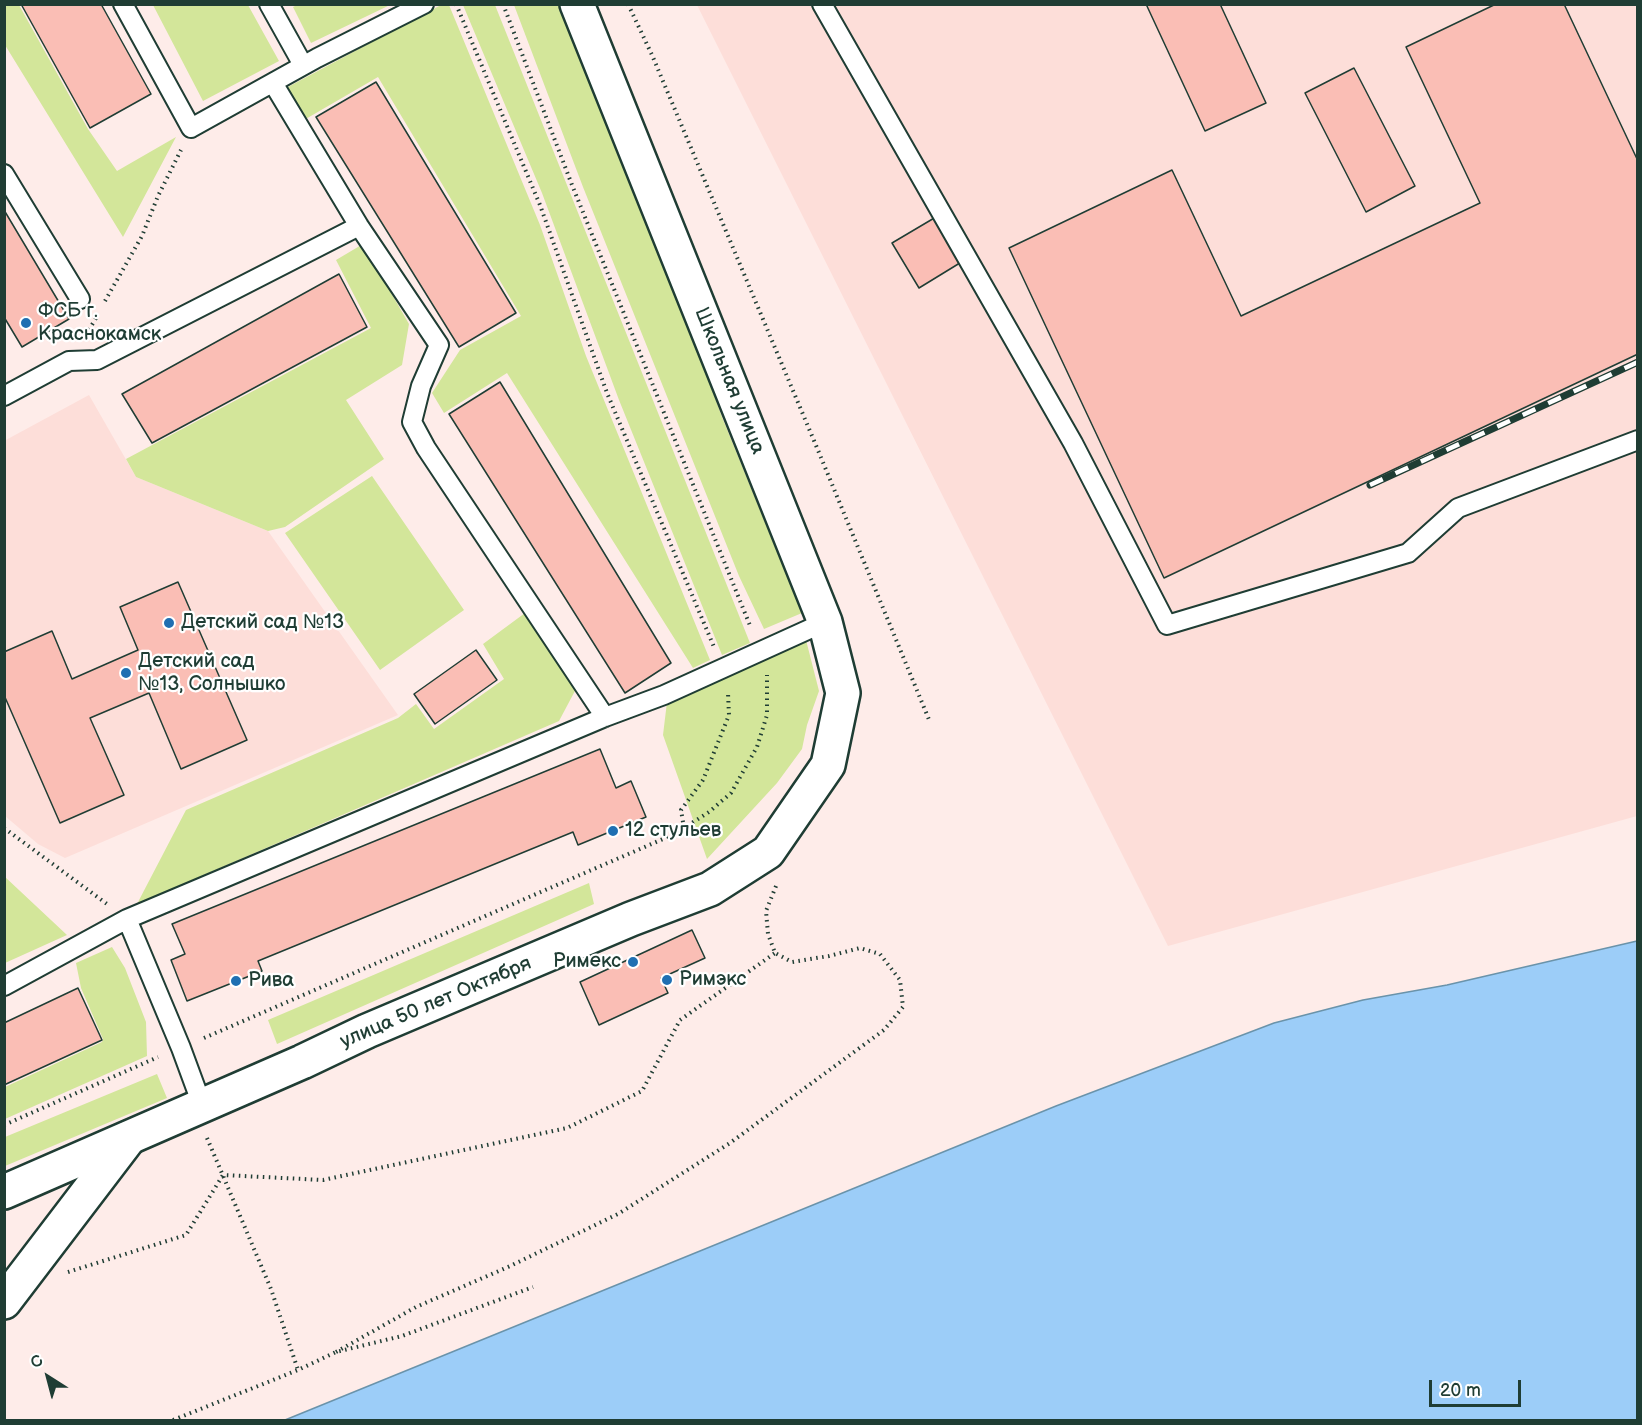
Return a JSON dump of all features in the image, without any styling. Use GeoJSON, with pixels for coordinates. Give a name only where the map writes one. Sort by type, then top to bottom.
{"type":"FeatureCollection","features":[{"type":"Feature","properties":{"kind":"street","name":"Школьная улица"},"geometry":{"type":"LineString","coordinates":[[578,4],[825,622],[843,693],[828,765]]}},
{"type":"Feature","properties":{"kind":"street","name":"улица 50 лет Октября"},"geometry":{"type":"LineString","coordinates":[[4,1192],[400,1017],[631,919],[710,889],[768,852],[828,765]]}},
{"type":"Feature","properties":{"kind":"street"},"geometry":{"type":"LineString","coordinates":[[4,1302],[129,1138]]}},
{"type":"Feature","properties":{"kind":"lane"},"geometry":{"type":"LineString","coordinates":[[123,4],[191,128],[303,65],[424,4]]}},
{"type":"Feature","properties":{"kind":"lane"},"geometry":{"type":"LineString","coordinates":[[268,4],[303,65]]}},
{"type":"Feature","properties":{"kind":"lane"},"geometry":{"type":"LineString","coordinates":[[822,4],[1073,443],[1167,625],[1407,553],[1458,508],[1638,440]]}},
{"type":"Feature","properties":{"kind":"lane"},"geometry":{"type":"LineString","coordinates":[[273,82],[358,226],[439,345],[421,386],[412,422],[426,448],[604,717]]}},
{"type":"Feature","properties":{"kind":"lane"},"geometry":{"type":"LineString","coordinates":[[4,174],[80,299]]}},
{"type":"Feature","properties":{"kind":"lane"},"geometry":{"type":"LineString","coordinates":[[4,396],[69,361],[97,360],[358,226]]}},
{"type":"Feature","properties":{"kind":"lane"},"geometry":{"type":"LineString","coordinates":[[4,986],[127,919],[604,717],[664,695],[825,622]]}},
{"type":"Feature","properties":{"kind":"lane"},"geometry":{"type":"LineString","coordinates":[[127,919],[181,1048],[202,1105]]}},
{"type":"Feature","properties":{"kind":"path"},"geometry":{"type":"LineString","coordinates":[[456,4],[540,205],[607,393],[728,682],[729,715],[704,780],[681,810],[684,828]]}},
{"type":"Feature","properties":{"kind":"path"},"geometry":{"type":"LineString","coordinates":[[4,1125],[652,844],[684,828],[709,812],[731,793],[757,747],[767,716],[767,673],[760,651],[572,185],[503,4]]}},
{"type":"Feature","properties":{"kind":"path"},"geometry":{"type":"LineString","coordinates":[[628,4],[652,55],[793,389],[930,722]]}},
{"type":"Feature","properties":{"kind":"path"},"geometry":{"type":"LineString","coordinates":[[105,302],[142,236],[158,196],[191,128]]}},
{"type":"Feature","properties":{"kind":"path"},"geometry":{"type":"LineString","coordinates":[[69,361],[100,311]]}},
{"type":"Feature","properties":{"kind":"path"},"geometry":{"type":"LineString","coordinates":[[4,828],[127,919]]}},
{"type":"Feature","properties":{"kind":"path"},"geometry":{"type":"LineString","coordinates":[[173,1420],[298,1370],[336,1352],[416,1307],[508,1267],[618,1214],[730,1143],[884,1030],[903,1007],[900,980],[880,954],[860,948],[792,962],[775,953],[768,934],[766,911],[778,883]]}},
{"type":"Feature","properties":{"kind":"path"},"geometry":{"type":"LineString","coordinates":[[223,1175],[323,1180],[567,1128],[642,1091],[680,1020],[775,953]]}},
{"type":"Feature","properties":{"kind":"path"},"geometry":{"type":"LineString","coordinates":[[202,1105],[204,1131],[271,1289],[298,1370]]}},
{"type":"Feature","properties":{"kind":"path"},"geometry":{"type":"LineString","coordinates":[[62,1274],[186,1235],[223,1175]]}},
{"type":"Feature","properties":{"kind":"path"},"geometry":{"type":"LineString","coordinates":[[336,1352],[402,1336],[533,1287]]}},
{"type":"Feature","properties":{"kind":"shaded area"},"geometry":{"type":"Polygon","coordinates":[[[697,5],[1637,5],[1637,816],[1168,946],[697,5]]]}},
{"type":"Feature","properties":{"kind":"shaded area","name":"Детский сад №13"},"geometry":{"type":"Polygon","coordinates":[[[89,395],[136,477],[268,531],[398,715],[65,858],[38,844],[5,816],[4,441],[89,395]]]}},
{"type":"Feature","properties":{"kind":"green space"},"geometry":{"type":"Polygon","coordinates":[[[5,4],[19,5],[88,129],[117,171],[176,137],[123,237],[5,45],[5,4]]]}},
{"type":"Feature","properties":{"kind":"green space"},"geometry":{"type":"Polygon","coordinates":[[[153,5],[248,5],[279,61],[203,101],[153,5]]]}},
{"type":"Feature","properties":{"kind":"green space"},"geometry":{"type":"Polygon","coordinates":[[[297,5],[390,5],[311,43],[293,7],[297,5]]]}},
{"type":"Feature","properties":{"kind":"green space"},"geometry":{"type":"Polygon","coordinates":[[[441,5],[449,5],[540,225],[586,356],[710,660],[693,668],[507,373],[444,413],[432,393],[460,350],[521,316],[378,77],[304,120],[286,88],[441,5]]]}},
{"type":"Feature","properties":{"kind":"green space"},"geometry":{"type":"Polygon","coordinates":[[[463,5],[495,5],[750,643],[722,655],[619,400],[542,193],[463,5]]]}},
{"type":"Feature","properties":{"kind":"green space"},"geometry":{"type":"Polygon","coordinates":[[[514,5],[560,5],[644,205],[722,417],[802,613],[764,629],[739,576],[583,187],[514,5]]]}},
{"type":"Feature","properties":{"kind":"green space"},"geometry":{"type":"Polygon","coordinates":[[[363,244],[409,324],[402,365],[346,400],[384,459],[285,527],[268,531],[136,477],[126,459],[371,328],[336,260],[363,244]]]}},
{"type":"Feature","properties":{"kind":"green space"},"geometry":{"type":"Polygon","coordinates":[[[372,476],[464,610],[380,670],[285,533],[372,476]]]}},
{"type":"Feature","properties":{"kind":"green space"},"geometry":{"type":"Polygon","coordinates":[[[525,613],[576,689],[559,721],[137,904],[186,810],[398,718],[416,704],[434,729],[504,679],[483,644],[525,613]]]}},
{"type":"Feature","properties":{"kind":"green space"},"geometry":{"type":"Polygon","coordinates":[[[806,640],[819,691],[807,725],[802,749],[777,783],[707,859],[663,735],[667,702],[806,640]]]}},
{"type":"Feature","properties":{"kind":"green space"},"geometry":{"type":"Polygon","coordinates":[[[4,876],[67,935],[5,963],[4,963],[4,876]]]}},
{"type":"Feature","properties":{"kind":"green space"},"geometry":{"type":"Polygon","coordinates":[[[589,883],[594,904],[277,1044],[268,1020],[589,883]]]}},
{"type":"Feature","properties":{"kind":"green space"},"geometry":{"type":"Polygon","coordinates":[[[112,947],[125,968],[146,1022],[147,1056],[5,1119],[5,1087],[102,1042],[103,1039],[81,988],[76,963],[112,947]]]}},
{"type":"Feature","properties":{"kind":"green space"},"geometry":{"type":"Polygon","coordinates":[[[157,1074],[167,1098],[5,1166],[5,1137],[157,1074]]]}},
{"type":"Feature","properties":{"kind":"water"},"geometry":{"type":"Polygon","coordinates":[[[1637,941],[1637,1420],[285,1420],[1056,1106],[1274,1023],[1363,1000],[1447,985],[1637,941]]]}},
{"type":"Feature","properties":{"kind":"building"},"geometry":{"type":"Polygon","coordinates":[[[21,4],[101,4],[151,94],[90,128],[21,4]]]}},
{"type":"Feature","properties":{"kind":"building"},"geometry":{"type":"Polygon","coordinates":[[[1146,4],[1220,4],[1266,103],[1205,131],[1146,4]]]}},
{"type":"Feature","properties":{"kind":"building"},"geometry":{"type":"Polygon","coordinates":[[[1496,4],[1564,4],[1638,161],[1638,354],[1164,578],[1009,248],[1172,170],[1241,316],[1480,203],[1406,47],[1496,4]]]}},
{"type":"Feature","properties":{"kind":"building"},"geometry":{"type":"Polygon","coordinates":[[[1354,68],[1415,186],[1366,212],[1305,93],[1354,68]]]}},
{"type":"Feature","properties":{"kind":"building"},"geometry":{"type":"Polygon","coordinates":[[[376,82],[516,313],[459,347],[316,117],[376,82]]]}},
{"type":"Feature","properties":{"kind":"building"},"geometry":{"type":"Polygon","coordinates":[[[4,210],[69,319],[22,347],[4,317],[4,210]]]}},
{"type":"Feature","properties":{"kind":"building"},"geometry":{"type":"Polygon","coordinates":[[[941,214],[968,258],[919,288],[892,243],[941,214]]]}},
{"type":"Feature","properties":{"kind":"building"},"geometry":{"type":"Polygon","coordinates":[[[339,274],[367,327],[152,443],[122,394],[339,274]]]}},
{"type":"Feature","properties":{"kind":"building"},"geometry":{"type":"Polygon","coordinates":[[[500,382],[671,663],[625,693],[449,414],[500,382]]]}},
{"type":"Feature","properties":{"kind":"building"},"geometry":{"type":"Polygon","coordinates":[[[178,582],[247,740],[181,769],[149,693],[90,718],[124,795],[60,823],[4,695],[4,652],[52,631],[72,679],[138,650],[120,607],[178,582]]]}},
{"type":"Feature","properties":{"kind":"building"},"geometry":{"type":"Polygon","coordinates":[[[476,650],[497,680],[435,724],[414,694],[476,650]]]}},
{"type":"Feature","properties":{"kind":"building"},"geometry":{"type":"Polygon","coordinates":[[[600,749],[616,788],[631,781],[646,817],[578,845],[573,832],[258,961],[262,971],[187,1001],[171,960],[185,954],[172,924],[600,749]]]}},
{"type":"Feature","properties":{"kind":"building"},"geometry":{"type":"Polygon","coordinates":[[[692,930],[705,958],[661,978],[668,993],[599,1025],[580,982],[692,930]]]}},
{"type":"Feature","properties":{"kind":"building"},"geometry":{"type":"Polygon","coordinates":[[[78,988],[102,1040],[4,1085],[4,1023],[78,988]]]}},
{"type":"Feature","properties":{"kind":"railway"},"geometry":{"type":"LineString","coordinates":[[1370,485],[1638,362]]}},
{"type":"Feature","properties":{"kind":"place","name":"ФСБ г. Краснокамск"},"geometry":{"type":"Point","coordinates":[26,323]}},
{"type":"Feature","properties":{"kind":"place","name":"Детский сад №13"},"geometry":{"type":"Point","coordinates":[169,623]}},
{"type":"Feature","properties":{"kind":"place","name":"Детский сад №13, Солнышко"},"geometry":{"type":"Point","coordinates":[126,673]}},
{"type":"Feature","properties":{"kind":"place","name":"12 стульев"},"geometry":{"type":"Point","coordinates":[613,831]}},
{"type":"Feature","properties":{"kind":"place","name":"Римекс"},"geometry":{"type":"Point","coordinates":[633,962]}},
{"type":"Feature","properties":{"kind":"place","name":"Римэкс"},"geometry":{"type":"Point","coordinates":[667,980]}},
{"type":"Feature","properties":{"kind":"place","name":"Рива"},"geometry":{"type":"Point","coordinates":[236,981]}}]}
